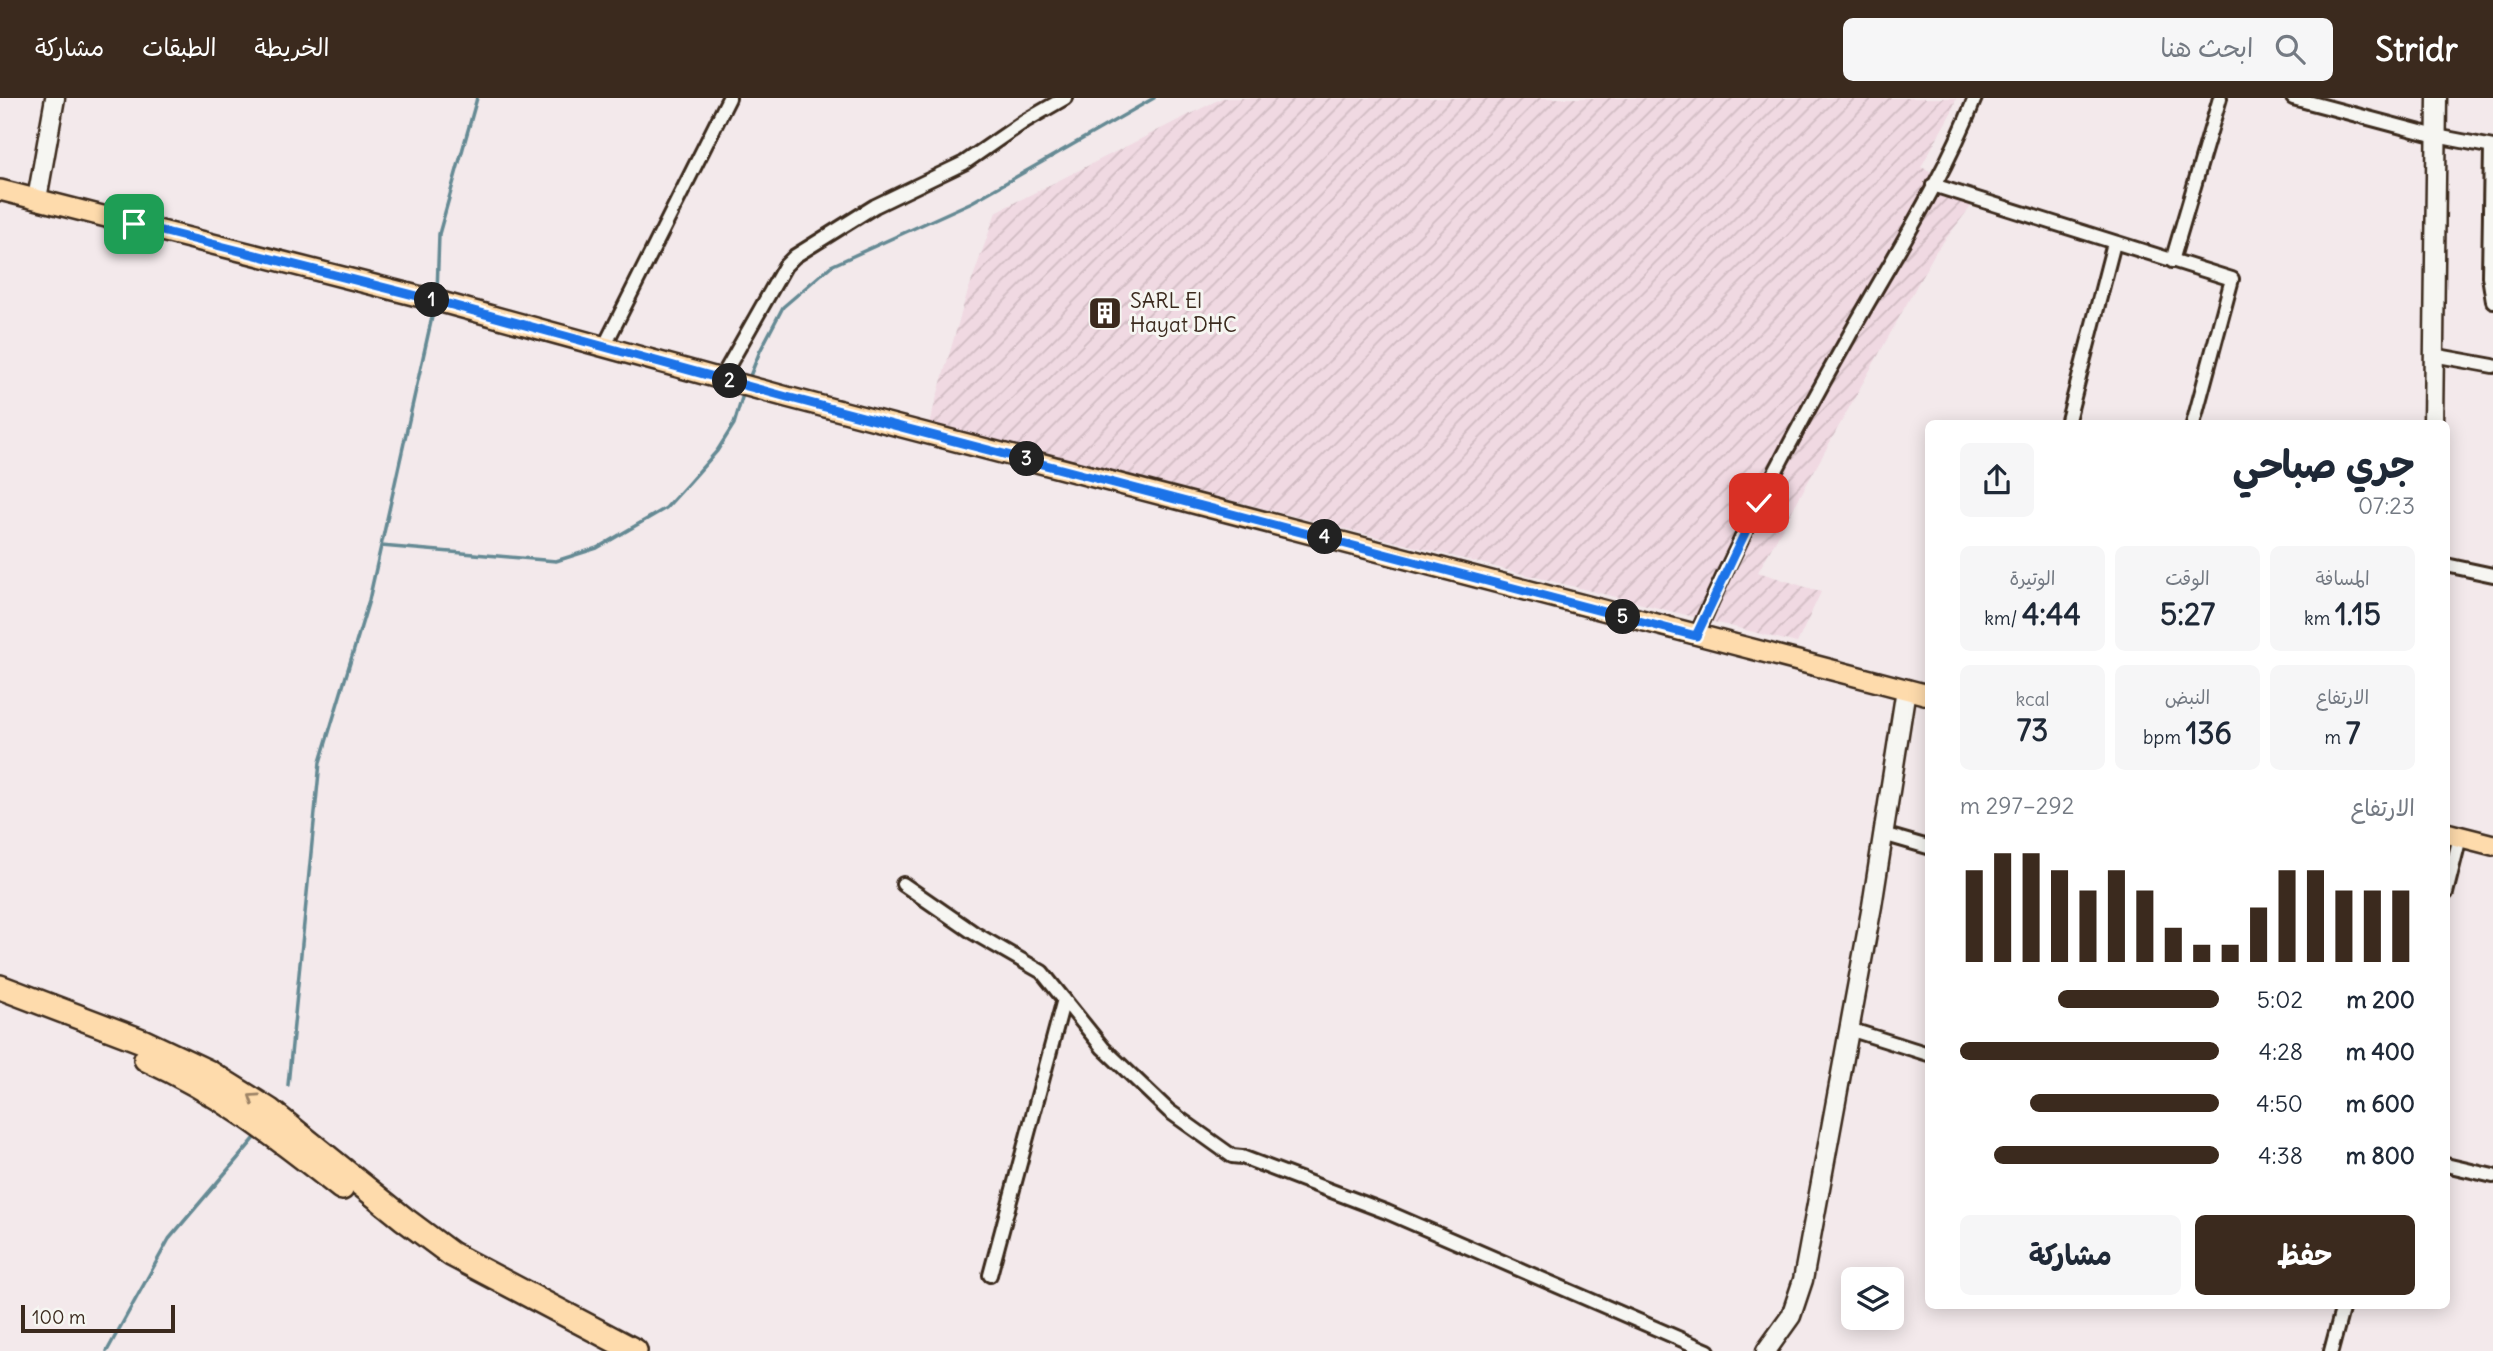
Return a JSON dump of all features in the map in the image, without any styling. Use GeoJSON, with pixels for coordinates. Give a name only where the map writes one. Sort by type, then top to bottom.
{"type":"FeatureCollection","features":[{"type":"Feature","properties":{"kind":"highway"},"geometry":{"type":"LineString","coordinates":[[0,987],[142,1041],[210,1073],[269,1110],[451,1254],[635,1351]]}},
{"type":"Feature","properties":{"kind":"highway"},"geometry":{"type":"LineString","coordinates":[[0,1002],[138,1055],[200,1086],[259,1123],[395,1231],[444,1266],[602,1351]]}},
{"type":"Feature","properties":{"kind":"main road"},"geometry":{"type":"LineString","coordinates":[[37,200],[55,98]]}},
{"type":"Feature","properties":{"kind":"main road"},"geometry":{"type":"LineString","coordinates":[[2432,420],[2437,98]]}},
{"type":"Feature","properties":{"kind":"main road"},"geometry":{"type":"LineString","coordinates":[[0,190],[433,300],[737,383],[1925,694]]}},
{"type":"Feature","properties":{"kind":"main road"},"geometry":{"type":"LineString","coordinates":[[1766,1351],[1791,1316],[1803,1280],[1883,834],[1906,689]]}},
{"type":"Feature","properties":{"kind":"main road"},"geometry":{"type":"LineString","coordinates":[[2453,835],[2493,845]]}},
{"type":"Feature","properties":{"kind":"street"},"geometry":{"type":"LineString","coordinates":[[604,347],[729,98]]}},
{"type":"Feature","properties":{"kind":"street"},"geometry":{"type":"LineString","coordinates":[[737,383],[785,266],[795,256],[875,205],[964,163],[1025,121],[1065,98]]}},
{"type":"Feature","properties":{"kind":"street"},"geometry":{"type":"LineString","coordinates":[[1696,636],[1759,503],[1955,146],[1975,98]]}},
{"type":"Feature","properties":{"kind":"street"},"geometry":{"type":"LineString","coordinates":[[2172,261],[2220,98]]}},
{"type":"Feature","properties":{"kind":"street"},"geometry":{"type":"LineString","coordinates":[[2293,98],[2436,136],[2492,147],[2488,276],[2493,301]]}},
{"type":"Feature","properties":{"kind":"street"},"geometry":{"type":"LineString","coordinates":[[1933,186],[2232,279],[2194,420]]}},
{"type":"Feature","properties":{"kind":"street"},"geometry":{"type":"LineString","coordinates":[[2068,420],[2114,243]]}},
{"type":"Feature","properties":{"kind":"street"},"geometry":{"type":"LineString","coordinates":[[2433,355],[2493,366]]}},
{"type":"Feature","properties":{"kind":"street"},"geometry":{"type":"LineString","coordinates":[[2450,566],[2493,575]]}},
{"type":"Feature","properties":{"kind":"street"},"geometry":{"type":"LineString","coordinates":[[1883,834],[1925,846]]}},
{"type":"Feature","properties":{"kind":"street"},"geometry":{"type":"LineString","coordinates":[[2450,860],[2453,835]]}},
{"type":"Feature","properties":{"kind":"street"},"geometry":{"type":"LineString","coordinates":[[902,884],[975,933],[1042,972],[1103,1048],[1169,1111],[1232,1156],[1242,1157],[1387,1212],[1707,1351]]}},
{"type":"Feature","properties":{"kind":"street"},"geometry":{"type":"LineString","coordinates":[[990,1275],[1064,999]]}},
{"type":"Feature","properties":{"kind":"street"},"geometry":{"type":"LineString","coordinates":[[1849,1029],[1925,1053]]}},
{"type":"Feature","properties":{"kind":"street"},"geometry":{"type":"LineString","coordinates":[[2450,1166],[2493,1176]]}},
{"type":"Feature","properties":{"kind":"street"},"geometry":{"type":"LineString","coordinates":[[2331,1351],[2342,1309]]}},
{"type":"Feature","properties":{"kind":"shaded area"},"geometry":{"type":"Polygon","coordinates":[[[1222,98],[1956,98],[1952,111],[1921,167],[1980,195],[1936,251],[1758,572],[1821,592],[1797,643],[929,424],[965,300],[996,212],[1222,98]]]}},
{"type":"Feature","properties":{"kind":"waterway"},"geometry":{"type":"LineString","coordinates":[[437,293],[439,234],[477,98]]}},
{"type":"Feature","properties":{"kind":"waterway"},"geometry":{"type":"LineString","coordinates":[[748,381],[783,307],[831,266],[972,202],[1154,98]]}},
{"type":"Feature","properties":{"kind":"waterway"},"geometry":{"type":"LineString","coordinates":[[288,1085],[320,762],[369,600],[434,308]]}},
{"type":"Feature","properties":{"kind":"waterway"},"geometry":{"type":"LineString","coordinates":[[381,546],[556,561],[597,548],[666,508],[717,451],[734,424],[744,391]]}},
{"type":"Feature","properties":{"kind":"waterway"},"geometry":{"type":"LineString","coordinates":[[107,1351],[169,1239],[255,1138]]}},
{"type":"Feature","properties":{"kind":"place","name":"SARL El Hayat DHC"},"geometry":{"type":"Point","coordinates":[1105,313]}},
{"type":"Feature","properties":{"kind":"route"},"geometry":{"type":"LineString","coordinates":[[134,224],[441,302],[787,397],[1696,636],[1759,503]]}}]}
